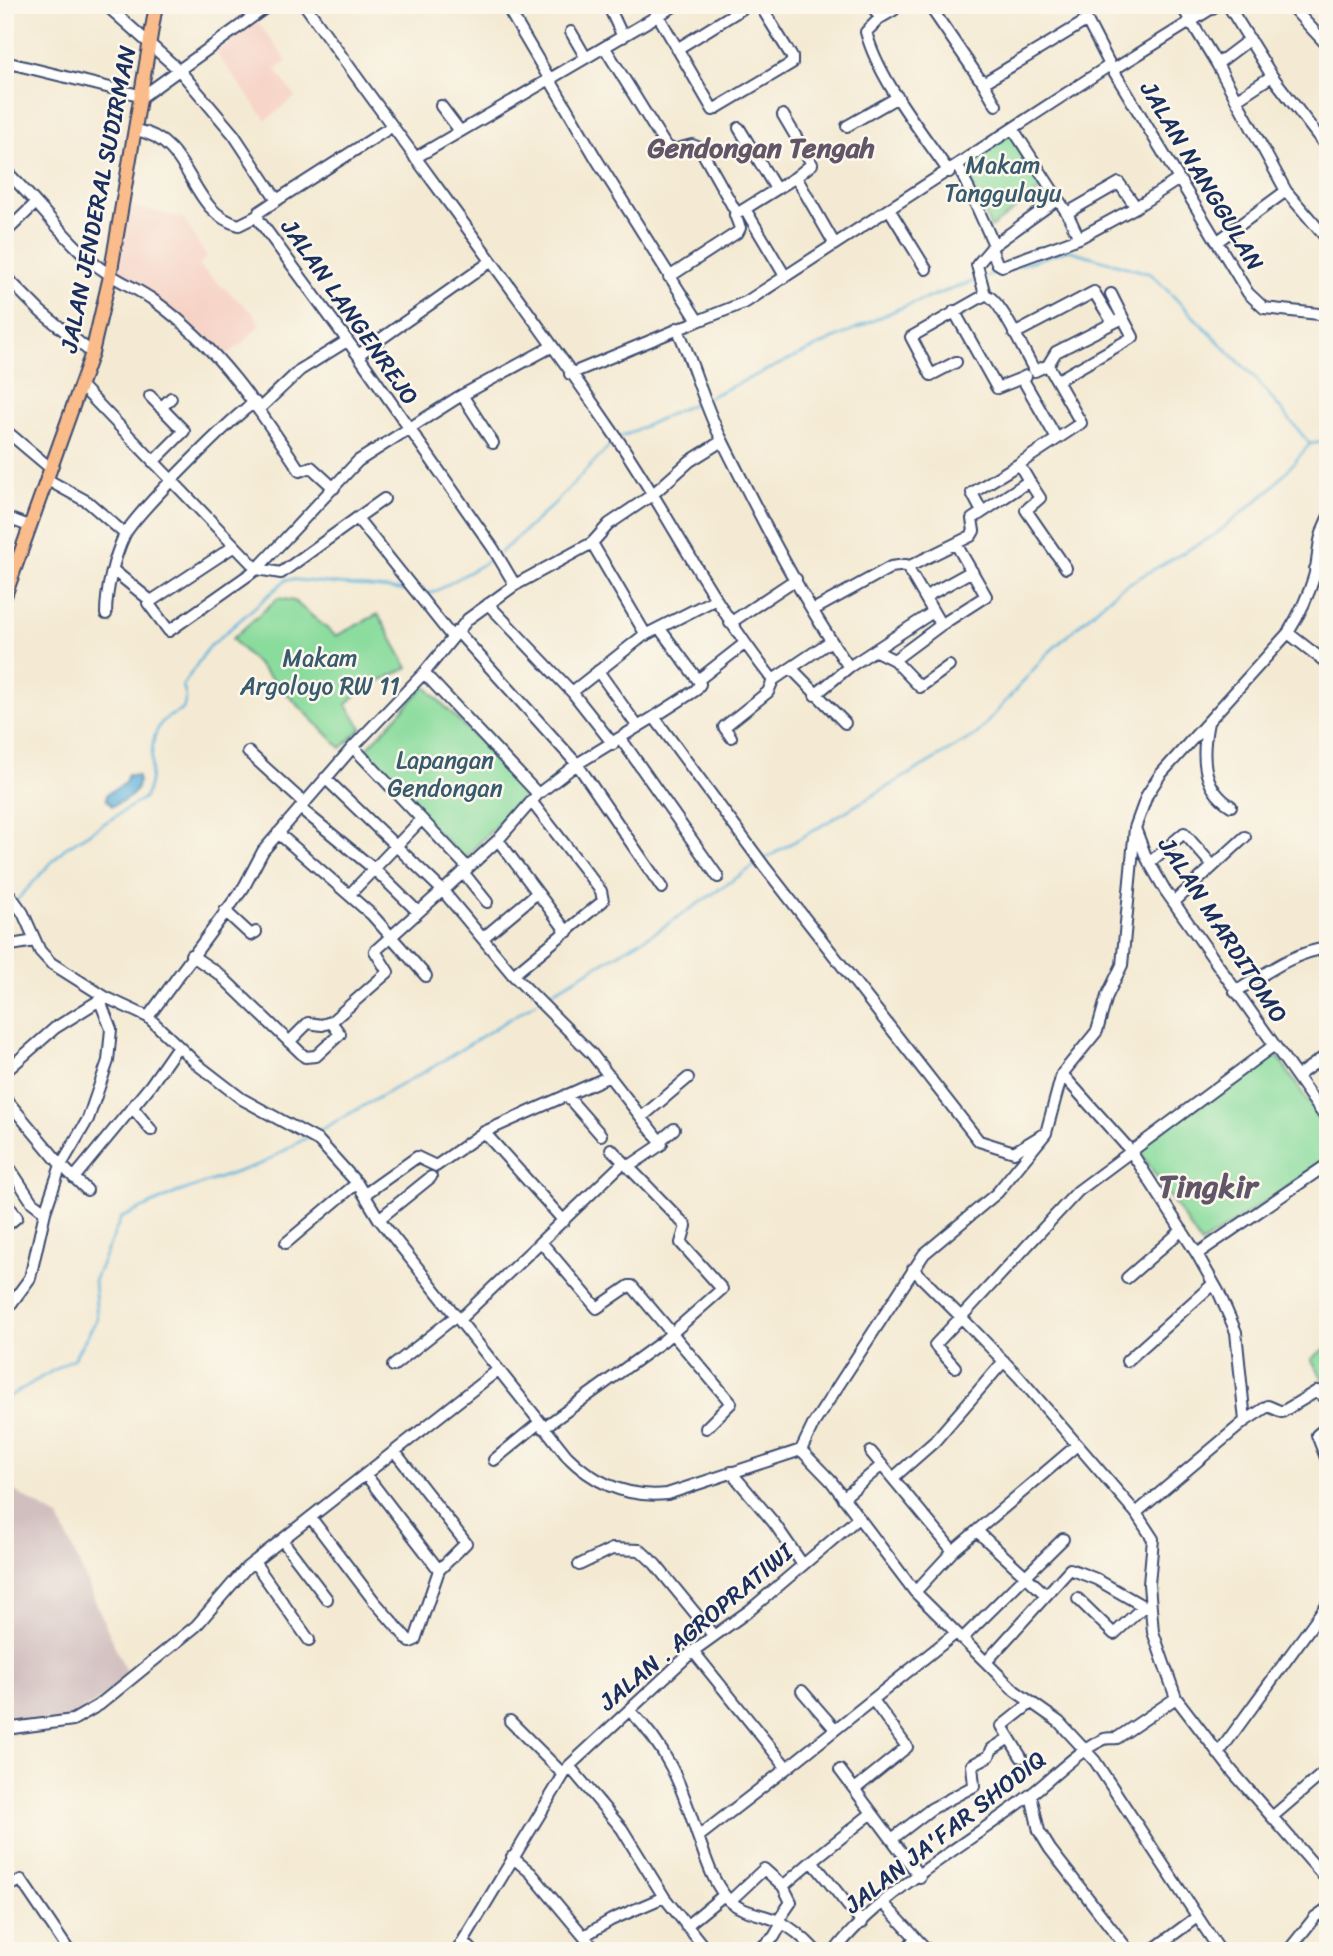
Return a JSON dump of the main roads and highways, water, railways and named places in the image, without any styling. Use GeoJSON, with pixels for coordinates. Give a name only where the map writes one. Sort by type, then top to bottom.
{"type":"FeatureCollection","features":[{"type":"Feature","properties":{"kind":"main road","name":"JALAN JENDERAL SUDIRMAN"},"geometry":{"type":"LineString","coordinates":[[5,596],[92,353],[110,276],[143,96],[148,46],[156,5]]}},
{"type":"Feature","properties":{"kind":"water"},"geometry":{"type":"Polygon","coordinates":[[[128,775],[138,776],[137,788],[127,799],[112,806],[106,799],[107,794],[124,784],[128,775]]]}},
{"type":"Feature","properties":{"kind":"waterway"},"geometry":{"type":"LineString","coordinates":[[1014,267],[1068,250],[1151,274],[1257,380],[1309,443]]}},
{"type":"Feature","properties":{"kind":"waterway"},"geometry":{"type":"LineString","coordinates":[[987,276],[1004,270]]}},
{"type":"Feature","properties":{"kind":"waterway"},"geometry":{"type":"LineString","coordinates":[[707,398],[898,309],[976,280]]}},
{"type":"Feature","properties":{"kind":"waterway"},"geometry":{"type":"LineString","coordinates":[[621,437],[701,400]]}},
{"type":"Feature","properties":{"kind":"waterway"},"geometry":{"type":"LineString","coordinates":[[500,553],[553,505],[615,440]]}},
{"type":"Feature","properties":{"kind":"waterway"},"geometry":{"type":"LineString","coordinates":[[763,860],[977,734],[1047,654],[1119,589],[1216,534],[1270,490],[1310,444],[1328,441]]}},
{"type":"Feature","properties":{"kind":"waterway"},"geometry":{"type":"LineString","coordinates":[[420,592],[433,593],[495,557]]}},
{"type":"Feature","properties":{"kind":"waterway"},"geometry":{"type":"LineString","coordinates":[[17,900],[64,849],[144,798],[150,779],[152,749],[157,730],[167,717],[183,709],[186,698],[183,685],[208,648],[287,579],[410,591]]}},
{"type":"Feature","properties":{"kind":"waterway"},"geometry":{"type":"LineString","coordinates":[[540,999],[659,930],[757,864]]}},
{"type":"Feature","properties":{"kind":"waterway"},"geometry":{"type":"LineString","coordinates":[[5,913],[12,905]]}},
{"type":"Feature","properties":{"kind":"waterway"},"geometry":{"type":"LineString","coordinates":[[315,1133],[433,1067],[535,1003]]}},
{"type":"Feature","properties":{"kind":"waterway"},"geometry":{"type":"LineString","coordinates":[[5,1399],[74,1358],[97,1319],[94,1281],[121,1218],[176,1193],[263,1163],[306,1138]]}},
{"type":"Feature","properties":{"kind":"district","name":"Gendongan Tengah"},"geometry":{"type":"Point","coordinates":[761,147]}},
{"type":"Feature","properties":{"kind":"district","name":"Tingkir"},"geometry":{"type":"Point","coordinates":[1208,1186]}},
{"type":"Feature","properties":{"kind":"park label","name":"Makam Tanggulayu"},"geometry":{"type":"Point","coordinates":[1003,179]}},
{"type":"Feature","properties":{"kind":"park label","name":"Makam Argoloyo RW 11"},"geometry":{"type":"Point","coordinates":[320,672]}},
{"type":"Feature","properties":{"kind":"park label","name":"Lapangan Gendongan"},"geometry":{"type":"Point","coordinates":[445,774]}}]}
